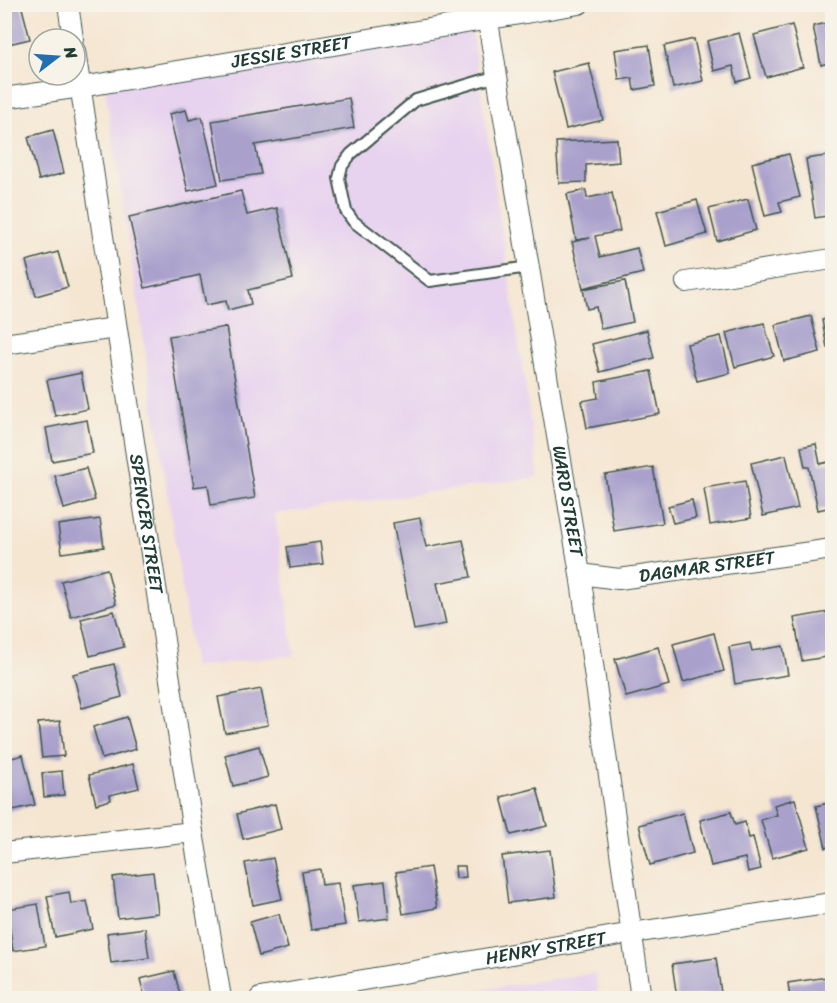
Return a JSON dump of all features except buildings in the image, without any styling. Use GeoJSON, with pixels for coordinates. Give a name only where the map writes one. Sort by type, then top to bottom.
{"type":"FeatureCollection","features":[{"type":"Feature","properties":{"kind":"street"},"geometry":{"type":"LineString","coordinates":[[68,4],[71,27]]}},
{"type":"Feature","properties":{"kind":"street","name":"JESSIE STREET"},"geometry":{"type":"LineString","coordinates":[[87,86],[486,12],[579,4]]}},
{"type":"Feature","properties":{"kind":"street","name":"WARD STREET"},"geometry":{"type":"LineString","coordinates":[[486,12],[580,574],[641,999]]}},
{"type":"Feature","properties":{"kind":"street","name":"JESSIE STREET"},"geometry":{"type":"LineString","coordinates":[[4,98],[81,87]]}},
{"type":"Feature","properties":{"kind":"street","name":"SPENCER STREET"},"geometry":{"type":"LineString","coordinates":[[81,87],[193,832],[221,999]]}},
{"type":"Feature","properties":{"kind":"street"},"geometry":{"type":"LineString","coordinates":[[686,282],[832,259]]}},
{"type":"Feature","properties":{"kind":"street"},"geometry":{"type":"LineString","coordinates":[[4,344],[116,328]]}},
{"type":"Feature","properties":{"kind":"street","name":"DAGMAR STREET"},"geometry":{"type":"LineString","coordinates":[[580,574],[619,579],[832,549]]}},
{"type":"Feature","properties":{"kind":"street"},"geometry":{"type":"LineString","coordinates":[[4,853],[193,832]]}},
{"type":"Feature","properties":{"kind":"street","name":"HENRY STREET"},"geometry":{"type":"LineString","coordinates":[[260,999],[632,933],[832,903]]}},
{"type":"Feature","properties":{"kind":"lane"},"geometry":{"type":"LineString","coordinates":[[497,76],[416,100],[351,154],[342,166],[339,178],[340,190],[346,211],[353,221],[430,281],[529,267]]}},
{"type":"Feature","properties":{"kind":"shaded area"},"geometry":{"type":"Polygon","coordinates":[[[472,33],[539,477],[275,514],[294,655],[194,667],[104,82],[472,33]]]}},
{"type":"Feature","properties":{"kind":"shaded area"},"geometry":{"type":"Polygon","coordinates":[[[595,973],[599,998],[424,998],[595,973]]]}}]}
